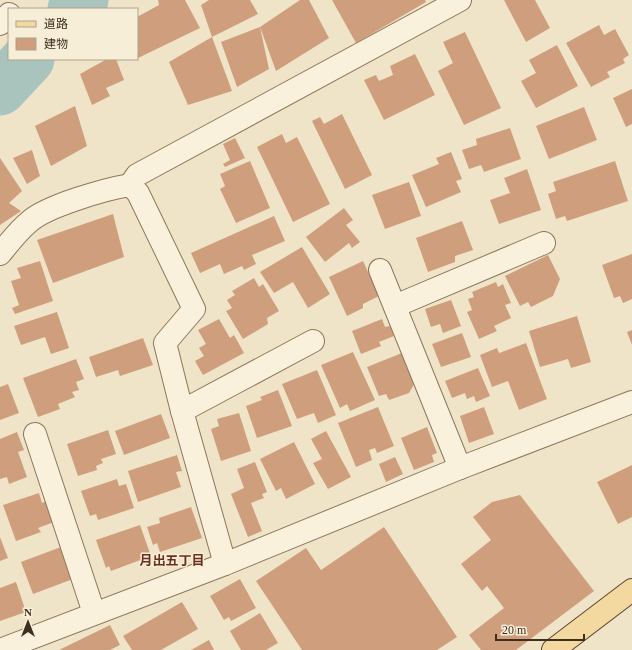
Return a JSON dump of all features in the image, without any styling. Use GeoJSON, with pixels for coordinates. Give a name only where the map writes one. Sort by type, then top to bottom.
{"type":"FeatureCollection","features":[{"type":"Feature","properties":{"kind":"main road"},"geometry":{"type":"LineString","coordinates":[[553,650],[632,590]]}},
{"type":"Feature","properties":{"kind":"street"},"geometry":{"type":"LineString","coordinates":[[14,8],[22,0]]}},
{"type":"Feature","properties":{"kind":"street"},"geometry":{"type":"LineString","coordinates":[[0,254],[29,221],[40,214],[108,189],[130,185],[137,175],[460,0]]}},
{"type":"Feature","properties":{"kind":"street"},"geometry":{"type":"LineString","coordinates":[[0,24],[8,15]]}},
{"type":"Feature","properties":{"kind":"street"},"geometry":{"type":"LineString","coordinates":[[130,185],[138,193],[194,310],[165,342],[182,411],[226,564]]}},
{"type":"Feature","properties":{"kind":"street"},"geometry":{"type":"LineString","coordinates":[[395,306],[544,243]]}},
{"type":"Feature","properties":{"kind":"street"},"geometry":{"type":"LineString","coordinates":[[380,270],[460,468]]}},
{"type":"Feature","properties":{"kind":"street"},"geometry":{"type":"LineString","coordinates":[[182,411],[313,341]]}},
{"type":"Feature","properties":{"kind":"street"},"geometry":{"type":"LineString","coordinates":[[0,650],[226,564],[460,468],[632,402]]}},
{"type":"Feature","properties":{"kind":"street"},"geometry":{"type":"LineString","coordinates":[[34,434],[94,613]]}},
{"type":"Feature","properties":{"kind":"water"},"geometry":{"type":"Polygon","coordinates":[[[8,56],[8,60],[23,60],[0,90],[0,64],[8,56]]]}},
{"type":"Feature","properties":{"kind":"building"},"geometry":{"type":"Polygon","coordinates":[[[158,0],[185,0],[200,28],[138,58],[138,16],[159,5],[158,0]]]}},
{"type":"Feature","properties":{"kind":"building"},"geometry":{"type":"Polygon","coordinates":[[[209,0],[250,0],[258,14],[212,37],[201,5],[209,0]]]}},
{"type":"Feature","properties":{"kind":"building"},"geometry":{"type":"Polygon","coordinates":[[[300,0],[309,0],[329,38],[276,71],[260,27],[300,0]]]}},
{"type":"Feature","properties":{"kind":"building"},"geometry":{"type":"Polygon","coordinates":[[[332,0],[425,0],[426,2],[356,43],[332,0]]]}},
{"type":"Feature","properties":{"kind":"building"},"geometry":{"type":"Polygon","coordinates":[[[504,0],[535,0],[550,28],[526,42],[504,0]]]}},
{"type":"Feature","properties":{"kind":"building"},"geometry":{"type":"Polygon","coordinates":[[[599,25],[604,35],[615,29],[629,55],[623,59],[625,63],[607,72],[610,77],[591,87],[566,43],[599,25]]]}},
{"type":"Feature","properties":{"kind":"building"},"geometry":{"type":"Polygon","coordinates":[[[260,27],[269,69],[237,87],[221,42],[260,27]]]}},
{"type":"Feature","properties":{"kind":"building"},"geometry":{"type":"Polygon","coordinates":[[[465,32],[501,108],[464,125],[438,71],[453,63],[443,42],[465,32]]]}},
{"type":"Feature","properties":{"kind":"building"},"geometry":{"type":"Polygon","coordinates":[[[212,37],[232,91],[188,105],[169,62],[212,37]]]}},
{"type":"Feature","properties":{"kind":"building"},"geometry":{"type":"Polygon","coordinates":[[[557,45],[578,86],[536,108],[521,81],[536,73],[529,60],[557,45]]]}},
{"type":"Feature","properties":{"kind":"building"},"geometry":{"type":"Polygon","coordinates":[[[415,54],[435,95],[384,120],[364,80],[376,75],[379,81],[393,75],[390,66],[415,54]]]}},
{"type":"Feature","properties":{"kind":"building"},"geometry":{"type":"Polygon","coordinates":[[[105,60],[116,60],[124,80],[106,88],[110,96],[92,105],[80,74],[105,60]]]}},
{"type":"Feature","properties":{"kind":"building"},"geometry":{"type":"Polygon","coordinates":[[[632,89],[632,124],[626,127],[613,98],[632,89]]]}},
{"type":"Feature","properties":{"kind":"building"},"geometry":{"type":"Polygon","coordinates":[[[75,106],[87,146],[51,166],[35,126],[75,106]]]}},
{"type":"Feature","properties":{"kind":"building"},"geometry":{"type":"Polygon","coordinates":[[[584,107],[597,140],[549,159],[536,126],[584,107]]]}},
{"type":"Feature","properties":{"kind":"building"},"geometry":{"type":"Polygon","coordinates":[[[342,114],[372,175],[345,189],[312,121],[320,117],[324,124],[342,114]]]}},
{"type":"Feature","properties":{"kind":"building"},"geometry":{"type":"Polygon","coordinates":[[[510,128],[521,159],[484,172],[481,165],[469,169],[462,150],[477,145],[476,139],[510,128]]]}},
{"type":"Feature","properties":{"kind":"building"},"geometry":{"type":"Polygon","coordinates":[[[282,134],[286,143],[297,137],[330,204],[293,222],[257,147],[282,134]]]}},
{"type":"Feature","properties":{"kind":"building"},"geometry":{"type":"Polygon","coordinates":[[[235,138],[245,158],[225,167],[223,164],[230,160],[223,144],[235,138]]]}},
{"type":"Feature","properties":{"kind":"building"},"geometry":{"type":"Polygon","coordinates":[[[32,150],[40,176],[27,184],[13,158],[32,150]]]}},
{"type":"Feature","properties":{"kind":"building"},"geometry":{"type":"Polygon","coordinates":[[[451,152],[462,179],[456,181],[461,192],[426,207],[412,175],[439,164],[436,158],[451,152]]]}},
{"type":"Feature","properties":{"kind":"building"},"geometry":{"type":"Polygon","coordinates":[[[0,158],[22,191],[9,203],[21,211],[0,225],[0,158]]]}},
{"type":"Feature","properties":{"kind":"building"},"geometry":{"type":"Polygon","coordinates":[[[250,161],[270,208],[236,223],[220,189],[225,186],[220,174],[250,161]]]}},
{"type":"Feature","properties":{"kind":"building"},"geometry":{"type":"Polygon","coordinates":[[[615,161],[628,201],[567,221],[565,216],[556,219],[548,194],[556,191],[553,182],[615,161]]]}},
{"type":"Feature","properties":{"kind":"building"},"geometry":{"type":"Polygon","coordinates":[[[527,169],[541,210],[499,224],[490,200],[510,193],[504,178],[527,169]]]}},
{"type":"Feature","properties":{"kind":"building"},"geometry":{"type":"Polygon","coordinates":[[[409,182],[421,216],[385,229],[372,195],[409,182]]]}},
{"type":"Feature","properties":{"kind":"building"},"geometry":{"type":"Polygon","coordinates":[[[344,208],[353,220],[346,225],[360,242],[352,248],[349,243],[325,262],[306,237],[344,208]]]}},
{"type":"Feature","properties":{"kind":"building"},"geometry":{"type":"Polygon","coordinates":[[[113,214],[124,257],[53,283],[37,240],[113,214]]]}},
{"type":"Feature","properties":{"kind":"building"},"geometry":{"type":"Polygon","coordinates":[[[274,216],[285,241],[252,255],[256,264],[244,270],[242,266],[224,274],[220,264],[200,273],[191,253],[274,216]]]}},
{"type":"Feature","properties":{"kind":"building"},"geometry":{"type":"Polygon","coordinates":[[[462,221],[473,250],[455,256],[455,262],[428,272],[416,238],[462,221]]]}},
{"type":"Feature","properties":{"kind":"building"},"geometry":{"type":"Polygon","coordinates":[[[302,247],[330,294],[308,308],[293,282],[274,293],[260,272],[302,247]]]}},
{"type":"Feature","properties":{"kind":"building"},"geometry":{"type":"Polygon","coordinates":[[[632,254],[632,299],[623,303],[620,296],[614,298],[602,265],[632,254]]]}},
{"type":"Feature","properties":{"kind":"building"},"geometry":{"type":"Polygon","coordinates":[[[548,255],[560,279],[553,296],[531,307],[528,302],[520,306],[505,276],[548,255]]]}},
{"type":"Feature","properties":{"kind":"building"},"geometry":{"type":"Polygon","coordinates":[[[40,261],[53,301],[15,314],[12,308],[19,305],[11,281],[21,278],[17,268],[40,261]]]}},
{"type":"Feature","properties":{"kind":"building"},"geometry":{"type":"Polygon","coordinates":[[[363,261],[379,296],[363,304],[363,308],[347,316],[329,277],[363,261]]]}},
{"type":"Feature","properties":{"kind":"building"},"geometry":{"type":"Polygon","coordinates":[[[254,278],[259,287],[263,284],[279,311],[267,318],[268,324],[243,339],[226,311],[232,308],[227,300],[235,295],[232,291],[254,278]]]}},
{"type":"Feature","properties":{"kind":"building"},"geometry":{"type":"Polygon","coordinates":[[[496,282],[498,287],[503,284],[511,303],[505,305],[511,318],[494,326],[497,331],[479,339],[467,312],[472,310],[468,299],[474,297],[472,292],[496,282]]]}},
{"type":"Feature","properties":{"kind":"building"},"geometry":{"type":"Polygon","coordinates":[[[451,300],[461,326],[443,333],[440,324],[431,327],[425,309],[451,300]]]}},
{"type":"Feature","properties":{"kind":"building"},"geometry":{"type":"Polygon","coordinates":[[[57,312],[69,348],[51,354],[45,337],[21,345],[14,326],[57,312]]]}},
{"type":"Feature","properties":{"kind":"building"},"geometry":{"type":"Polygon","coordinates":[[[577,316],[591,362],[571,368],[568,359],[540,367],[529,331],[577,316]]]}},
{"type":"Feature","properties":{"kind":"building"},"geometry":{"type":"Polygon","coordinates":[[[219,319],[230,338],[234,335],[244,353],[203,375],[195,361],[204,356],[199,348],[206,344],[198,330],[219,319]]]}},
{"type":"Feature","properties":{"kind":"building"},"geometry":{"type":"Polygon","coordinates":[[[382,319],[385,327],[390,326],[394,336],[379,342],[381,346],[361,354],[352,331],[382,319]]]}},
{"type":"Feature","properties":{"kind":"building"},"geometry":{"type":"Polygon","coordinates":[[[632,330],[632,345],[627,332],[632,330]]]}},
{"type":"Feature","properties":{"kind":"building"},"geometry":{"type":"Polygon","coordinates":[[[462,333],[471,357],[441,367],[432,344],[462,333]]]}},
{"type":"Feature","properties":{"kind":"building"},"geometry":{"type":"Polygon","coordinates":[[[143,338],[153,365],[120,376],[118,370],[96,377],[89,357],[143,338]]]}},
{"type":"Feature","properties":{"kind":"building"},"geometry":{"type":"Polygon","coordinates":[[[526,343],[547,399],[519,410],[508,381],[492,387],[480,355],[497,348],[499,353],[526,343]]]}},
{"type":"Feature","properties":{"kind":"building"},"geometry":{"type":"Polygon","coordinates":[[[353,352],[375,400],[350,411],[347,404],[340,408],[321,365],[353,352]]]}},
{"type":"Feature","properties":{"kind":"building"},"geometry":{"type":"Polygon","coordinates":[[[402,353],[414,384],[409,393],[389,400],[386,394],[379,396],[367,367],[402,353]]]}},
{"type":"Feature","properties":{"kind":"building"},"geometry":{"type":"Polygon","coordinates":[[[76,359],[84,379],[76,382],[79,390],[72,392],[75,397],[58,404],[60,409],[38,417],[23,378],[76,359]]]}},
{"type":"Feature","properties":{"kind":"building"},"geometry":{"type":"Polygon","coordinates":[[[478,368],[490,396],[476,402],[474,396],[467,399],[465,393],[452,398],[445,381],[478,368]]]}},
{"type":"Feature","properties":{"kind":"building"},"geometry":{"type":"Polygon","coordinates":[[[317,370],[336,415],[318,423],[314,413],[297,419],[282,384],[317,370]]]}},
{"type":"Feature","properties":{"kind":"building"},"geometry":{"type":"Polygon","coordinates":[[[8,384],[19,413],[0,420],[0,387],[8,384]]]}},
{"type":"Feature","properties":{"kind":"building"},"geometry":{"type":"Polygon","coordinates":[[[278,390],[292,426],[257,438],[246,406],[262,400],[260,397],[278,390]]]}},
{"type":"Feature","properties":{"kind":"building"},"geometry":{"type":"Polygon","coordinates":[[[378,407],[394,446],[377,453],[375,448],[369,450],[372,460],[356,467],[338,423],[378,407]]]}},
{"type":"Feature","properties":{"kind":"building"},"geometry":{"type":"Polygon","coordinates":[[[484,407],[494,434],[469,443],[460,416],[484,407]]]}},
{"type":"Feature","properties":{"kind":"building"},"geometry":{"type":"Polygon","coordinates":[[[239,413],[251,451],[221,461],[211,429],[219,426],[217,419],[239,413]]]}},
{"type":"Feature","properties":{"kind":"building"},"geometry":{"type":"Polygon","coordinates":[[[161,414],[170,438],[124,455],[115,431],[161,414]]]}},
{"type":"Feature","properties":{"kind":"building"},"geometry":{"type":"Polygon","coordinates":[[[427,427],[437,453],[432,455],[434,462],[414,470],[401,438],[427,427]]]}},
{"type":"Feature","properties":{"kind":"building"},"geometry":{"type":"Polygon","coordinates":[[[108,430],[116,454],[101,459],[103,463],[96,466],[97,470],[78,476],[67,444],[108,430]]]}},
{"type":"Feature","properties":{"kind":"building"},"geometry":{"type":"Polygon","coordinates":[[[326,431],[351,477],[328,489],[313,463],[322,459],[311,439],[326,431]]]}},
{"type":"Feature","properties":{"kind":"building"},"geometry":{"type":"Polygon","coordinates":[[[17,432],[24,450],[18,452],[27,477],[9,484],[7,477],[0,479],[0,439],[17,432]]]}},
{"type":"Feature","properties":{"kind":"building"},"geometry":{"type":"Polygon","coordinates":[[[294,442],[315,484],[286,499],[281,488],[276,491],[260,459],[294,442]]]}},
{"type":"Feature","properties":{"kind":"building"},"geometry":{"type":"Polygon","coordinates":[[[177,455],[182,471],[176,472],[181,487],[138,502],[128,471],[177,455]]]}},
{"type":"Feature","properties":{"kind":"building"},"geometry":{"type":"Polygon","coordinates":[[[395,457],[403,474],[386,482],[379,464],[395,457]]]}},
{"type":"Feature","properties":{"kind":"building"},"geometry":{"type":"Polygon","coordinates":[[[255,462],[267,492],[262,494],[264,498],[251,503],[262,531],[248,537],[231,494],[244,488],[237,469],[255,462]]]}},
{"type":"Feature","properties":{"kind":"building"},"geometry":{"type":"Polygon","coordinates":[[[632,465],[632,517],[618,524],[597,482],[632,465]]]}},
{"type":"Feature","properties":{"kind":"building"},"geometry":{"type":"Polygon","coordinates":[[[117,479],[119,486],[126,484],[134,508],[98,520],[96,514],[90,516],[81,491],[117,479]]]}},
{"type":"Feature","properties":{"kind":"building"},"geometry":{"type":"Polygon","coordinates":[[[39,493],[42,503],[46,501],[54,522],[38,528],[41,532],[16,541],[3,505],[39,493]]]}},
{"type":"Feature","properties":{"kind":"building"},"geometry":{"type":"Polygon","coordinates":[[[520,495],[594,591],[516,650],[481,650],[469,635],[504,608],[487,586],[482,591],[461,564],[491,540],[473,517],[492,502],[520,495]]]}},
{"type":"Feature","properties":{"kind":"building"},"geometry":{"type":"Polygon","coordinates":[[[191,507],[202,538],[160,552],[157,543],[153,545],[147,527],[160,523],[159,518],[191,507]]]}},
{"type":"Feature","properties":{"kind":"building"},"geometry":{"type":"Polygon","coordinates":[[[140,525],[151,556],[111,571],[109,566],[106,568],[96,540],[140,525]]]}},
{"type":"Feature","properties":{"kind":"building"},"geometry":{"type":"Polygon","coordinates":[[[384,527],[457,637],[437,650],[302,650],[256,581],[306,548],[321,570],[384,527]]]}},
{"type":"Feature","properties":{"kind":"building"},"geometry":{"type":"Polygon","coordinates":[[[0,537],[8,558],[0,561],[0,537]]]}},
{"type":"Feature","properties":{"kind":"building"},"geometry":{"type":"Polygon","coordinates":[[[61,547],[73,579],[33,594],[21,562],[61,547]]]}},
{"type":"Feature","properties":{"kind":"building"},"geometry":{"type":"Polygon","coordinates":[[[240,579],[256,608],[231,621],[229,617],[224,620],[210,596],[240,579]]]}},
{"type":"Feature","properties":{"kind":"building"},"geometry":{"type":"Polygon","coordinates":[[[16,582],[26,612],[0,621],[0,588],[16,582]]]}},
{"type":"Feature","properties":{"kind":"building"},"geometry":{"type":"Polygon","coordinates":[[[182,602],[198,629],[161,650],[132,650],[123,636],[182,602]]]}},
{"type":"Feature","properties":{"kind":"building"},"geometry":{"type":"Polygon","coordinates":[[[260,613],[278,643],[266,650],[241,650],[230,631],[260,613]]]}},
{"type":"Feature","properties":{"kind":"building"},"geometry":{"type":"Polygon","coordinates":[[[110,625],[120,645],[110,650],[59,650],[110,625]]]}},
{"type":"Feature","properties":{"kind":"building"},"geometry":{"type":"Polygon","coordinates":[[[209,640],[214,650],[191,650],[209,640]]]}},
{"type":"Feature","properties":{"kind":"waterway"},"geometry":{"type":"LineString","coordinates":[[75,8],[82,0]]}},
{"type":"Feature","properties":{"kind":"waterway"},"geometry":{"type":"LineString","coordinates":[[0,89],[27,60]]}},
{"type":"Feature","properties":{"kind":"district","name":"月出五丁目"},"geometry":{"type":"Point","coordinates":[172,560]}}]}
